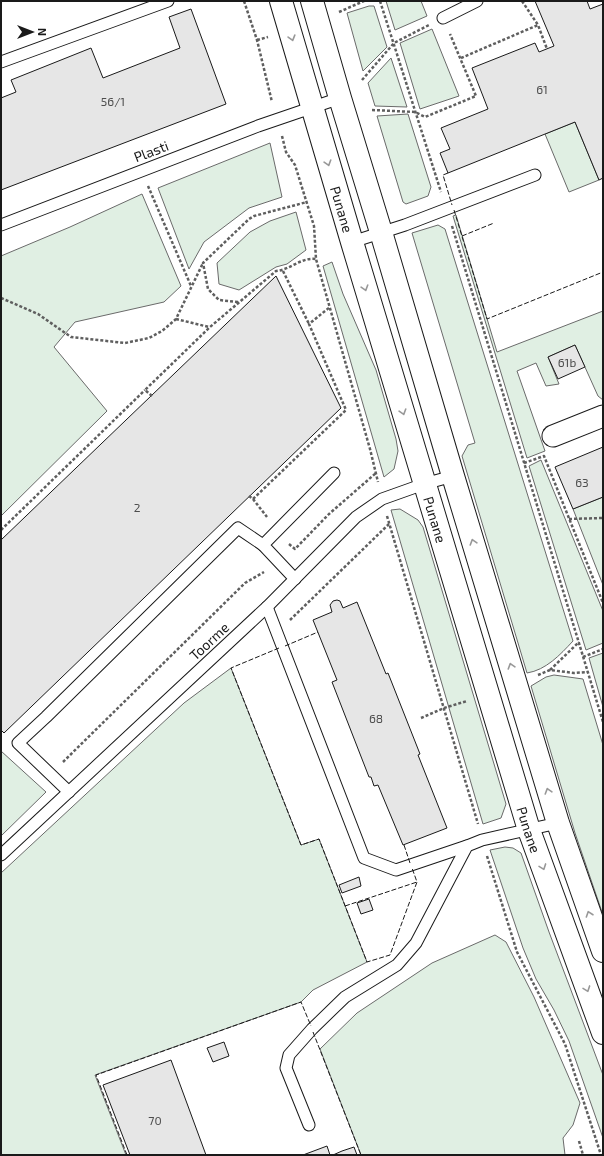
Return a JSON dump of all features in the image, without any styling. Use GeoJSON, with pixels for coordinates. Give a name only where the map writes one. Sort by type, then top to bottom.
{"type":"FeatureCollection","features":[{"type":"Feature","properties":{"kind":"main road","name":"Punane"},"geometry":{"type":"LineString","coordinates":[[281,1],[424,484],[529,830],[603,1034]]}},
{"type":"Feature","properties":{"kind":"main road","name":"Punane"},"geometry":{"type":"LineString","coordinates":[[312,1],[558,823],[603,951]]}},
{"type":"Feature","properties":{"kind":"street"},"geometry":{"type":"LineString","coordinates":[[553,436],[603,416]]}},
{"type":"Feature","properties":{"kind":"lane"},"geometry":{"type":"LineString","coordinates":[[1,62],[168,1]]}},
{"type":"Feature","properties":{"kind":"lane"},"geometry":{"type":"LineString","coordinates":[[443,18],[477,1]]}},
{"type":"Feature","properties":{"kind":"lane","name":"Plasti"},"geometry":{"type":"LineString","coordinates":[[1,225],[277,120],[340,98]]}},
{"type":"Feature","properties":{"kind":"lane"},"geometry":{"type":"LineString","coordinates":[[352,242],[447,210],[535,175]]}},
{"type":"Feature","properties":{"kind":"lane"},"geometry":{"type":"LineString","coordinates":[[263,545],[334,472]]}},
{"type":"Feature","properties":{"kind":"lane","name":"Toorme"},"geometry":{"type":"LineString","coordinates":[[1,855],[267,607],[356,517],[382,498],[453,476]]}},
{"type":"Feature","properties":{"kind":"lane"},"geometry":{"type":"LineString","coordinates":[[69,792],[18,743],[46,718],[238,528],[263,545],[295,579]]}},
{"type":"Feature","properties":{"kind":"lane"},"geometry":{"type":"LineString","coordinates":[[267,607],[364,858],[396,870],[482,840],[558,823]]}},
{"type":"Feature","properties":{"kind":"lane"},"geometry":{"type":"LineString","coordinates":[[309,1125],[286,1068],[289,1055],[312,1029],[345,997],[397,965],[416,943],[467,846]]}},
{"type":"Feature","properties":{"kind":"path"},"geometry":{"type":"LineString","coordinates":[[244,1],[257,40],[286,152],[295,165],[314,226],[316,259],[370,449],[389,524],[482,840],[517,952],[564,1044],[601,1155]]}},
{"type":"Feature","properties":{"kind":"path"},"geometry":{"type":"LineString","coordinates":[[380,1],[447,210],[603,722]]}},
{"type":"Feature","properties":{"kind":"path"},"geometry":{"type":"LineString","coordinates":[[522,1],[538,25],[547,49]]}},
{"type":"Feature","properties":{"kind":"path"},"geometry":{"type":"LineString","coordinates":[[362,80],[394,43],[443,18]]}},
{"type":"Feature","properties":{"kind":"path"},"geometry":{"type":"LineString","coordinates":[[461,58],[538,25]]}},
{"type":"Feature","properties":{"kind":"path"},"geometry":{"type":"LineString","coordinates":[[372,110],[415,112],[425,118],[476,96],[455,45]]}},
{"type":"Feature","properties":{"kind":"path"},"geometry":{"type":"LineString","coordinates":[[142,171],[191,287]]}},
{"type":"Feature","properties":{"kind":"path"},"geometry":{"type":"LineString","coordinates":[[1,298],[38,314],[71,337],[125,343],[149,338],[162,331],[176,319],[203,262],[249,219],[254,216],[307,202]]}},
{"type":"Feature","properties":{"kind":"path"},"geometry":{"type":"LineString","coordinates":[[1,530],[210,327],[238,302],[276,271],[282,271],[309,258],[316,259]]}},
{"type":"Feature","properties":{"kind":"path"},"geometry":{"type":"LineString","coordinates":[[203,262],[208,288],[218,300],[238,302]]}},
{"type":"Feature","properties":{"kind":"path"},"geometry":{"type":"LineString","coordinates":[[253,498],[346,410],[309,324],[282,271]]}},
{"type":"Feature","properties":{"kind":"path"},"geometry":{"type":"LineString","coordinates":[[309,324],[330,307]]}},
{"type":"Feature","properties":{"kind":"path"},"geometry":{"type":"LineString","coordinates":[[176,319],[210,327]]}},
{"type":"Feature","properties":{"kind":"path"},"geometry":{"type":"LineString","coordinates":[[145,390],[152,396]]}},
{"type":"Feature","properties":{"kind":"path"},"geometry":{"type":"LineString","coordinates":[[524,463],[544,456],[603,603]]}},
{"type":"Feature","properties":{"kind":"path"},"geometry":{"type":"LineString","coordinates":[[569,519],[603,518]]}},
{"type":"Feature","properties":{"kind":"path"},"geometry":{"type":"LineString","coordinates":[[277,633],[389,524]]}},
{"type":"Feature","properties":{"kind":"path"},"geometry":{"type":"LineString","coordinates":[[51,774],[246,583],[280,563],[295,549]]}},
{"type":"Feature","properties":{"kind":"path"},"geometry":{"type":"LineString","coordinates":[[550,670],[578,642]]}},
{"type":"Feature","properties":{"kind":"path"},"geometry":{"type":"LineString","coordinates":[[583,657],[603,649]]}},
{"type":"Feature","properties":{"kind":"path"},"geometry":{"type":"LineString","coordinates":[[421,718],[444,708]]}},
{"type":"Feature","properties":{"kind":"path"},"geometry":{"type":"LineString","coordinates":[[578,1141],[583,1155]]}},
{"type":"Feature","properties":{"kind":"green space"},"geometry":{"type":"Polygon","coordinates":[[[386,1],[421,1],[427,16],[395,30],[386,1]]]}},
{"type":"Feature","properties":{"kind":"green space"},"geometry":{"type":"Polygon","coordinates":[[[369,6],[374,6],[387,47],[363,71],[347,13],[369,6]]]}},
{"type":"Feature","properties":{"kind":"green space"},"geometry":{"type":"Polygon","coordinates":[[[432,29],[459,96],[420,109],[400,43],[432,29]]]}},
{"type":"Feature","properties":{"kind":"green space"},"geometry":{"type":"Polygon","coordinates":[[[391,58],[407,107],[375,106],[368,83],[391,58]]]}},
{"type":"Feature","properties":{"kind":"green space"},"geometry":{"type":"Polygon","coordinates":[[[408,114],[431,187],[428,196],[406,204],[403,202],[377,116],[408,114]]]}},
{"type":"Feature","properties":{"kind":"green space"},"geometry":{"type":"Polygon","coordinates":[[[575,122],[599,180],[569,192],[545,134],[575,122]]]}},
{"type":"Feature","properties":{"kind":"green space"},"geometry":{"type":"Polygon","coordinates":[[[270,143],[282,197],[249,208],[204,242],[189,269],[158,188],[270,143]]]}},
{"type":"Feature","properties":{"kind":"green space"},"geometry":{"type":"Polygon","coordinates":[[[142,194],[181,286],[164,302],[75,322],[54,347],[107,411],[1,516],[1,256],[70,227],[142,194]]]}},
{"type":"Feature","properties":{"kind":"green space"},"geometry":{"type":"Polygon","coordinates":[[[296,212],[306,250],[287,264],[276,267],[239,290],[219,284],[217,263],[250,232],[270,221],[296,212]]]}},
{"type":"Feature","properties":{"kind":"green space"},"geometry":{"type":"Polygon","coordinates":[[[456,215],[497,352],[603,311],[603,400],[598,396],[575,345],[548,357],[559,384],[546,386],[536,363],[517,371],[545,451],[527,458],[453,216],[456,215]]]}},
{"type":"Feature","properties":{"kind":"green space"},"geometry":{"type":"Polygon","coordinates":[[[438,225],[445,229],[573,641],[558,656],[546,665],[540,669],[527,673],[462,456],[468,445],[475,443],[412,233],[438,225]]]}},
{"type":"Feature","properties":{"kind":"green space"},"geometry":{"type":"Polygon","coordinates":[[[332,262],[343,294],[376,370],[396,439],[398,451],[394,469],[384,477],[323,266],[332,262]]]}},
{"type":"Feature","properties":{"kind":"green space"},"geometry":{"type":"Polygon","coordinates":[[[541,460],[603,611],[603,643],[586,650],[529,466],[541,460]]]}},
{"type":"Feature","properties":{"kind":"green space"},"geometry":{"type":"Polygon","coordinates":[[[603,497],[603,585],[573,509],[603,497]]]}},
{"type":"Feature","properties":{"kind":"green space"},"geometry":{"type":"Polygon","coordinates":[[[400,509],[418,520],[423,527],[506,804],[501,818],[483,824],[391,510],[400,509]]]}},
{"type":"Feature","properties":{"kind":"green space"},"geometry":{"type":"Polygon","coordinates":[[[603,653],[603,707],[589,658],[603,653]]]}},
{"type":"Feature","properties":{"kind":"green space"},"geometry":{"type":"Polygon","coordinates":[[[231,668],[301,845],[319,839],[367,962],[313,990],[301,1002],[95,1075],[126,1155],[1,1155],[1,873],[184,703],[231,668]]]}},
{"type":"Feature","properties":{"kind":"green space"},"geometry":{"type":"Polygon","coordinates":[[[554,675],[583,679],[603,745],[603,915],[575,833],[531,686],[546,677],[554,675]]]}},
{"type":"Feature","properties":{"kind":"green space"},"geometry":{"type":"Polygon","coordinates":[[[1,751],[46,792],[1,836],[1,751]]]}},
{"type":"Feature","properties":{"kind":"green space"},"geometry":{"type":"Polygon","coordinates":[[[505,847],[513,848],[521,853],[603,1075],[603,1138],[569,1041],[554,1010],[536,979],[523,948],[490,850],[505,847]]]}},
{"type":"Feature","properties":{"kind":"green space"},"geometry":{"type":"Polygon","coordinates":[[[495,935],[506,942],[534,997],[580,1103],[573,1125],[563,1138],[565,1155],[361,1155],[320,1049],[357,1013],[432,963],[495,935]]]}},
{"type":"Feature","properties":{"kind":"building"},"geometry":{"type":"Polygon","coordinates":[[[535,1],[587,1],[590,9],[603,4],[603,178],[599,180],[575,122],[448,173],[440,153],[450,149],[441,128],[488,109],[472,68],[535,43],[539,52],[554,46],[535,1]]]}},
{"type":"Feature","properties":{"kind":"building"},"geometry":{"type":"Polygon","coordinates":[[[191,9],[226,104],[1,190],[1,98],[16,92],[11,80],[91,48],[103,78],[180,48],[169,17],[191,9]]]}},
{"type":"Feature","properties":{"kind":"building"},"geometry":{"type":"Polygon","coordinates":[[[276,276],[341,408],[4,733],[1,730],[1,540],[276,276]]]}},
{"type":"Feature","properties":{"kind":"building"},"geometry":{"type":"Polygon","coordinates":[[[575,345],[585,367],[558,379],[548,357],[575,345]]]}},
{"type":"Feature","properties":{"kind":"building"},"geometry":{"type":"Polygon","coordinates":[[[603,447],[603,497],[573,509],[555,467],[603,447]]]}},
{"type":"Feature","properties":{"kind":"building"},"geometry":{"type":"Polygon","coordinates":[[[333,601],[340,601],[343,608],[357,602],[386,674],[388,673],[447,828],[403,845],[378,785],[374,786],[371,777],[369,777],[332,682],[337,680],[313,620],[332,612],[330,605],[333,601]]]}},
{"type":"Feature","properties":{"kind":"building"},"geometry":{"type":"Polygon","coordinates":[[[359,877],[361,886],[342,893],[339,885],[359,877]]]}},
{"type":"Feature","properties":{"kind":"building"},"geometry":{"type":"Polygon","coordinates":[[[369,899],[373,910],[361,914],[357,903],[369,899]]]}},
{"type":"Feature","properties":{"kind":"building"},"geometry":{"type":"Polygon","coordinates":[[[224,1042],[229,1056],[213,1062],[207,1048],[224,1042]]]}},
{"type":"Feature","properties":{"kind":"building"},"geometry":{"type":"Polygon","coordinates":[[[171,1060],[206,1155],[130,1155],[103,1085],[171,1060]]]}},
{"type":"Feature","properties":{"kind":"building"},"geometry":{"type":"Polygon","coordinates":[[[327,1146],[330,1155],[303,1155],[327,1146]]]}},
{"type":"Feature","properties":{"kind":"building"},"geometry":{"type":"Polygon","coordinates":[[[354,1147],[357,1155],[333,1155],[342,1151],[354,1147]]]}},
{"type":"Feature","properties":{"kind":"fence"},"geometry":{"type":"LineString","coordinates":[[448,173],[443,175],[452,205]]}},
{"type":"Feature","properties":{"kind":"fence"},"geometry":{"type":"LineString","coordinates":[[454,210],[487,319],[603,272]]}},
{"type":"Feature","properties":{"kind":"fence"},"geometry":{"type":"LineString","coordinates":[[462,236],[494,223]]}},
{"type":"Feature","properties":{"kind":"fence"},"geometry":{"type":"LineString","coordinates":[[285,646],[318,632]]}},
{"type":"Feature","properties":{"kind":"fence"},"geometry":{"type":"LineString","coordinates":[[279,648],[231,668],[301,845],[319,839],[367,962],[390,955],[417,882],[412,868]]}},
{"type":"Feature","properties":{"kind":"fence"},"geometry":{"type":"LineString","coordinates":[[404,845],[410,863]]}},
{"type":"Feature","properties":{"kind":"fence"},"geometry":{"type":"LineString","coordinates":[[345,906],[417,882]]}},
{"type":"Feature","properties":{"kind":"fence"},"geometry":{"type":"LineString","coordinates":[[127,1155],[96,1075],[301,1002],[311,1026]]}},
{"type":"Feature","properties":{"kind":"fence"},"geometry":{"type":"LineString","coordinates":[[313,1032],[361,1155]]}}]}
